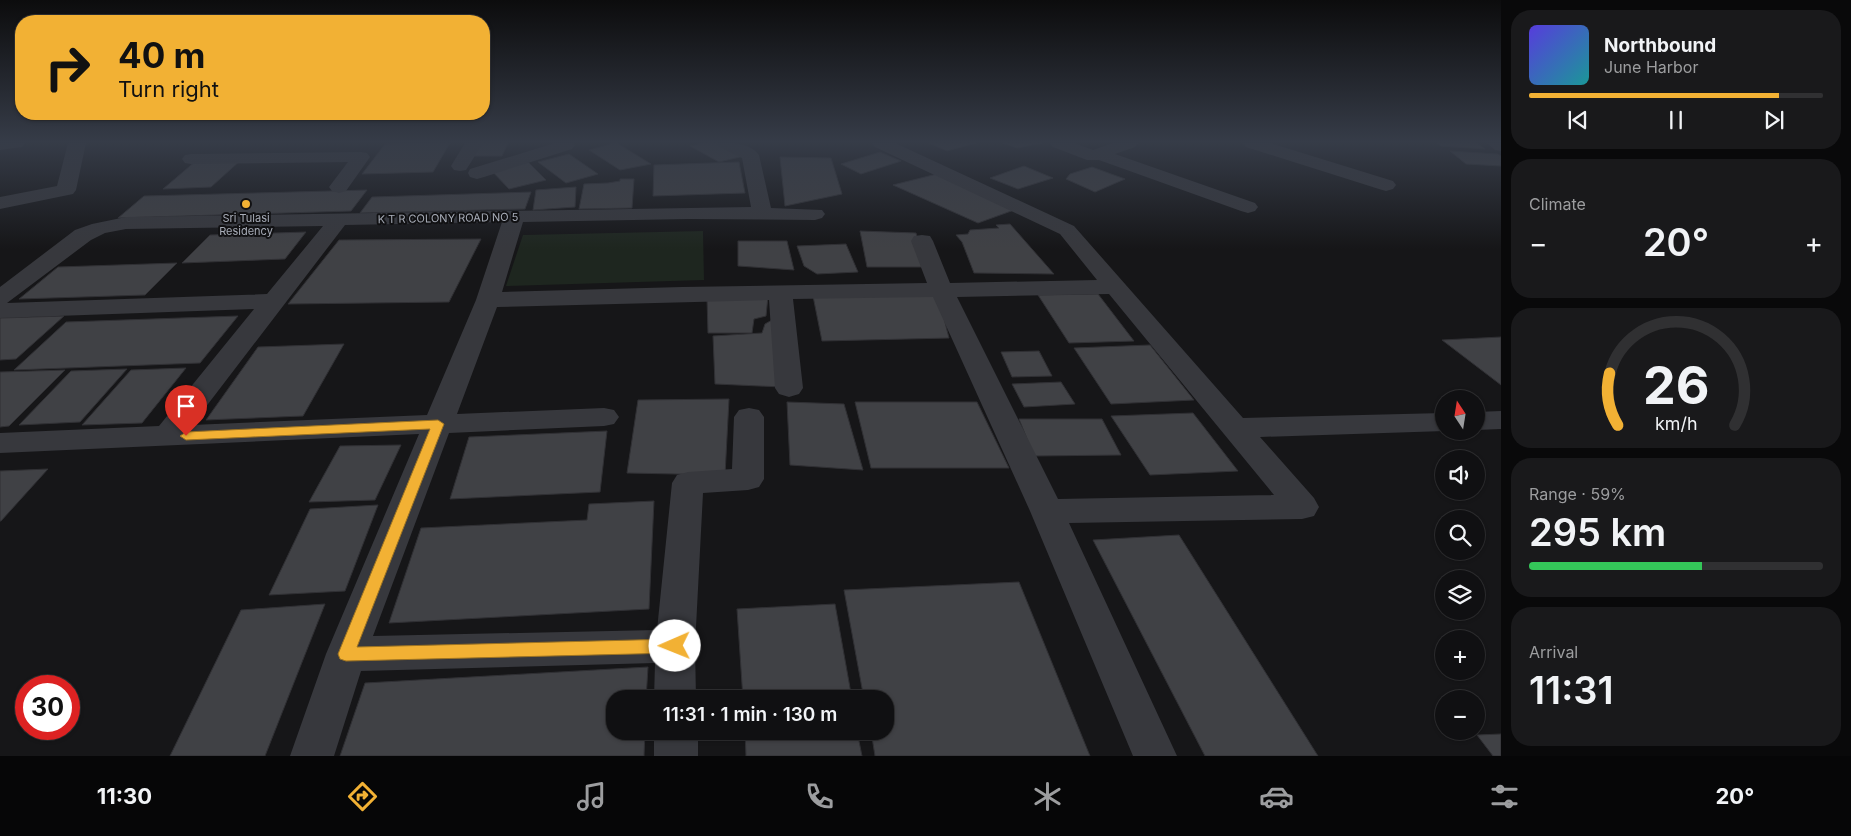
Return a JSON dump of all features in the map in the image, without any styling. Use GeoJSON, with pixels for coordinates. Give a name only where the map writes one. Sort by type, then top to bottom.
{"type":"FeatureCollection","features":[{"type":"Feature","properties":{"kind":"street"},"geometry":{"type":"LineString","coordinates":[[0,203],[66,190],[69,178]]}},
{"type":"Feature","properties":{"kind":"street"},"geometry":{"type":"LineString","coordinates":[[339,187],[345,178]]}},
{"type":"Feature","properties":{"kind":"street"},"geometry":{"type":"LineString","coordinates":[[755,178],[762,213]]}},
{"type":"Feature","properties":{"kind":"street"},"geometry":{"type":"LineString","coordinates":[[956,178],[1067,230],[1302,507],[1047,510]]}},
{"type":"Feature","properties":{"kind":"street"},"geometry":{"type":"LineString","coordinates":[[1167,178],[1248,207]]}},
{"type":"Feature","properties":{"kind":"street"},"geometry":{"type":"LineString","coordinates":[[1365,178],[1386,185]]}},
{"type":"Feature","properties":{"kind":"street","name":"K T R COLONY ROAD NO 5"},"geometry":{"type":"LineString","coordinates":[[0,298],[83,235],[99,228],[126,223],[762,213],[815,214]]}},
{"type":"Feature","properties":{"kind":"street"},"geometry":{"type":"LineString","coordinates":[[312,756],[346,654],[488,300],[514,218]]}},
{"type":"Feature","properties":{"kind":"street"},"geometry":{"type":"LineString","coordinates":[[167,436],[338,220]]}},
{"type":"Feature","properties":{"kind":"street"},"geometry":{"type":"LineString","coordinates":[[922,241],[941,289],[1047,510],[1155,756]]}},
{"type":"Feature","properties":{"kind":"street"},"geometry":{"type":"LineString","coordinates":[[488,300],[780,292],[1115,287]]}},
{"type":"Feature","properties":{"kind":"street"},"geometry":{"type":"LineString","coordinates":[[780,292],[789,388]]}},
{"type":"Feature","properties":{"kind":"street"},"geometry":{"type":"LineString","coordinates":[[0,312],[274,301]]}},
{"type":"Feature","properties":{"kind":"street"},"geometry":{"type":"LineString","coordinates":[[675,690],[675,646],[688,483],[748,479],[749,416]]}},
{"type":"Feature","properties":{"kind":"street"},"geometry":{"type":"LineString","coordinates":[[0,443],[604,417]]}},
{"type":"Feature","properties":{"kind":"street"},"geometry":{"type":"LineString","coordinates":[[1485,421],[1501,420]]}},
{"type":"Feature","properties":{"kind":"street"},"geometry":{"type":"LineString","coordinates":[[1235,428],[1435,422]]}},
{"type":"Feature","properties":{"kind":"street"},"geometry":{"type":"LineString","coordinates":[[346,654],[675,646]]}},
{"type":"Feature","properties":{"kind":"street"},"geometry":{"type":"LineString","coordinates":[[676,740],[676,756]]}},
{"type":"Feature","properties":{"kind":"shaded area"},"geometry":{"type":"Polygon","coordinates":[[[703,231],[704,280],[506,286],[523,235],[703,231]]]}},
{"type":"Feature","properties":{"kind":"building"},"geometry":{"type":"Polygon","coordinates":[[[176,178],[221,178],[211,187],[163,189],[176,178]]]}},
{"type":"Feature","properties":{"kind":"building"},"geometry":{"type":"Polygon","coordinates":[[[499,178],[544,178],[546,180],[509,189],[499,178]]]}},
{"type":"Feature","properties":{"kind":"building"},"geometry":{"type":"Polygon","coordinates":[[[560,178],[583,178],[566,183],[560,178]]]}},
{"type":"Feature","properties":{"kind":"building"},"geometry":{"type":"Polygon","coordinates":[[[654,178],[742,178],[745,193],[653,196],[654,178]]]}},
{"type":"Feature","properties":{"kind":"building"},"geometry":{"type":"Polygon","coordinates":[[[782,178],[837,178],[842,194],[785,206],[782,178]]]}},
{"type":"Feature","properties":{"kind":"building"},"geometry":{"type":"Polygon","coordinates":[[[920,178],[946,178],[1014,210],[978,223],[893,185],[920,178]]]}},
{"type":"Feature","properties":{"kind":"building"},"geometry":{"type":"Polygon","coordinates":[[[991,178],[1052,178],[1018,189],[991,178]]]}},
{"type":"Feature","properties":{"kind":"building"},"geometry":{"type":"Polygon","coordinates":[[[1123,178],[1125,179],[1095,192],[1066,179],[1123,178]]]}},
{"type":"Feature","properties":{"kind":"building"},"geometry":{"type":"Polygon","coordinates":[[[620,179],[634,179],[632,208],[579,209],[584,184],[608,183],[620,181],[620,179]]]}},
{"type":"Feature","properties":{"kind":"building"},"geometry":{"type":"Polygon","coordinates":[[[576,187],[575,207],[533,210],[536,190],[576,187]]]}},
{"type":"Feature","properties":{"kind":"building","name":"Sri Tulasi Residency"},"geometry":{"type":"Polygon","coordinates":[[[367,190],[351,211],[118,218],[144,196],[367,190]]]}},
{"type":"Feature","properties":{"kind":"building"},"geometry":{"type":"Polygon","coordinates":[[[531,192],[525,209],[360,213],[372,197],[531,192]]]}},
{"type":"Feature","properties":{"kind":"building"},"geometry":{"type":"Polygon","coordinates":[[[1010,224],[1054,274],[974,273],[962,242],[956,235],[968,234],[970,230],[999,228],[996,225],[1010,224]]]}},
{"type":"Feature","properties":{"kind":"building"},"geometry":{"type":"Polygon","coordinates":[[[860,231],[916,233],[924,267],[867,267],[860,231]]]}},
{"type":"Feature","properties":{"kind":"building"},"geometry":{"type":"Polygon","coordinates":[[[306,232],[285,259],[182,263],[210,235],[306,232]]]}},
{"type":"Feature","properties":{"kind":"building"},"geometry":{"type":"Polygon","coordinates":[[[481,239],[449,302],[288,304],[339,240],[481,239]]]}},
{"type":"Feature","properties":{"kind":"building"},"geometry":{"type":"Polygon","coordinates":[[[738,241],[787,241],[794,270],[738,266],[738,241]]]}},
{"type":"Feature","properties":{"kind":"building"},"geometry":{"type":"Polygon","coordinates":[[[846,244],[858,272],[817,274],[804,266],[797,246],[846,244]]]}},
{"type":"Feature","properties":{"kind":"building"},"geometry":{"type":"Polygon","coordinates":[[[177,263],[145,295],[19,299],[58,267],[177,263]]]}},
{"type":"Feature","properties":{"kind":"building"},"geometry":{"type":"Polygon","coordinates":[[[1098,294],[1134,341],[1069,343],[1038,295],[1098,294]]]}},
{"type":"Feature","properties":{"kind":"building"},"geometry":{"type":"Polygon","coordinates":[[[938,295],[949,338],[822,341],[813,296],[938,295]]]}},
{"type":"Feature","properties":{"kind":"building"},"geometry":{"type":"Polygon","coordinates":[[[768,296],[766,316],[754,319],[752,333],[708,333],[707,298],[768,296]]]}},
{"type":"Feature","properties":{"kind":"building"},"geometry":{"type":"Polygon","coordinates":[[[64,316],[16,359],[0,360],[0,318],[64,316]]]}},
{"type":"Feature","properties":{"kind":"building"},"geometry":{"type":"Polygon","coordinates":[[[238,316],[200,363],[14,370],[66,322],[238,316]]]}},
{"type":"Feature","properties":{"kind":"building"},"geometry":{"type":"Polygon","coordinates":[[[772,320],[782,387],[715,384],[713,336],[762,333],[765,324],[772,320]]]}},
{"type":"Feature","properties":{"kind":"building"},"geometry":{"type":"Polygon","coordinates":[[[1501,337],[1501,385],[1442,340],[1501,337]]]}},
{"type":"Feature","properties":{"kind":"building"},"geometry":{"type":"Polygon","coordinates":[[[344,344],[303,416],[206,420],[258,347],[344,344]]]}},
{"type":"Feature","properties":{"kind":"building"},"geometry":{"type":"Polygon","coordinates":[[[1150,345],[1194,400],[1111,404],[1074,348],[1150,345]]]}},
{"type":"Feature","properties":{"kind":"building"},"geometry":{"type":"Polygon","coordinates":[[[1039,351],[1052,376],[1012,377],[1001,352],[1039,351]]]}},
{"type":"Feature","properties":{"kind":"building"},"geometry":{"type":"Polygon","coordinates":[[[186,368],[142,423],[82,425],[131,370],[186,368]]]}},
{"type":"Feature","properties":{"kind":"building"},"geometry":{"type":"Polygon","coordinates":[[[127,369],[80,422],[19,425],[71,371],[127,369]]]}},
{"type":"Feature","properties":{"kind":"building"},"geometry":{"type":"Polygon","coordinates":[[[65,370],[9,426],[0,427],[0,372],[65,370]]]}},
{"type":"Feature","properties":{"kind":"building"},"geometry":{"type":"Polygon","coordinates":[[[1061,382],[1075,404],[1024,407],[1012,384],[1061,382]]]}},
{"type":"Feature","properties":{"kind":"building"},"geometry":{"type":"Polygon","coordinates":[[[729,399],[725,475],[627,473],[638,400],[729,399]]]}},
{"type":"Feature","properties":{"kind":"building"},"geometry":{"type":"Polygon","coordinates":[[[787,402],[844,404],[863,470],[790,465],[787,402]]]}},
{"type":"Feature","properties":{"kind":"building"},"geometry":{"type":"Polygon","coordinates":[[[855,402],[977,402],[1009,468],[871,468],[855,402]]]}},
{"type":"Feature","properties":{"kind":"building"},"geometry":{"type":"Polygon","coordinates":[[[1193,413],[1238,471],[1150,475],[1111,416],[1193,413]]]}},
{"type":"Feature","properties":{"kind":"building"},"geometry":{"type":"Polygon","coordinates":[[[1019,419],[1102,419],[1121,455],[1034,456],[1019,419]]]}},
{"type":"Feature","properties":{"kind":"building"},"geometry":{"type":"Polygon","coordinates":[[[607,431],[600,492],[450,499],[469,437],[607,431]]]}},
{"type":"Feature","properties":{"kind":"building"},"geometry":{"type":"Polygon","coordinates":[[[401,445],[375,500],[309,502],[340,446],[401,445]]]}},
{"type":"Feature","properties":{"kind":"building"},"geometry":{"type":"Polygon","coordinates":[[[48,469],[1,521],[0,521],[0,471],[48,469]]]}},
{"type":"Feature","properties":{"kind":"building"},"geometry":{"type":"Polygon","coordinates":[[[654,501],[649,609],[389,623],[421,528],[587,520],[589,504],[654,501]]]}},
{"type":"Feature","properties":{"kind":"building"},"geometry":{"type":"Polygon","coordinates":[[[378,505],[345,591],[269,595],[310,509],[378,505]]]}},
{"type":"Feature","properties":{"kind":"building"},"geometry":{"type":"Polygon","coordinates":[[[1179,535],[1318,756],[1205,756],[1093,540],[1179,535]]]}},
{"type":"Feature","properties":{"kind":"building"},"geometry":{"type":"Polygon","coordinates":[[[1019,582],[1090,756],[875,756],[872,740],[894,740],[894,690],[862,690],[844,590],[1019,582]]]}},
{"type":"Feature","properties":{"kind":"building"},"geometry":{"type":"Polygon","coordinates":[[[325,604],[265,756],[170,756],[241,610],[325,604]]]}},
{"type":"Feature","properties":{"kind":"building"},"geometry":{"type":"Polygon","coordinates":[[[835,604],[850,690],[742,690],[737,609],[835,604]]]}},
{"type":"Feature","properties":{"kind":"building"},"geometry":{"type":"Polygon","coordinates":[[[648,667],[647,690],[606,690],[606,740],[645,740],[644,756],[340,756],[365,683],[648,667]]]}},
{"type":"Feature","properties":{"kind":"building"},"geometry":{"type":"Polygon","coordinates":[[[1501,734],[1501,756],[1493,756],[1481,740],[1485,740],[1485,735],[1501,734]]]}},
{"type":"Feature","properties":{"kind":"building"},"geometry":{"type":"Polygon","coordinates":[[[745,740],[859,740],[862,756],[746,756],[745,740]]]}},
{"type":"Feature","properties":{"kind":"place","name":"Sri Tulasi Residency"},"geometry":{"type":"Point","coordinates":[246,204]}},
{"type":"Feature","properties":{"kind":"route"},"geometry":{"type":"LineString","coordinates":[[186,436],[438,424],[346,654],[675,646]]}}]}
